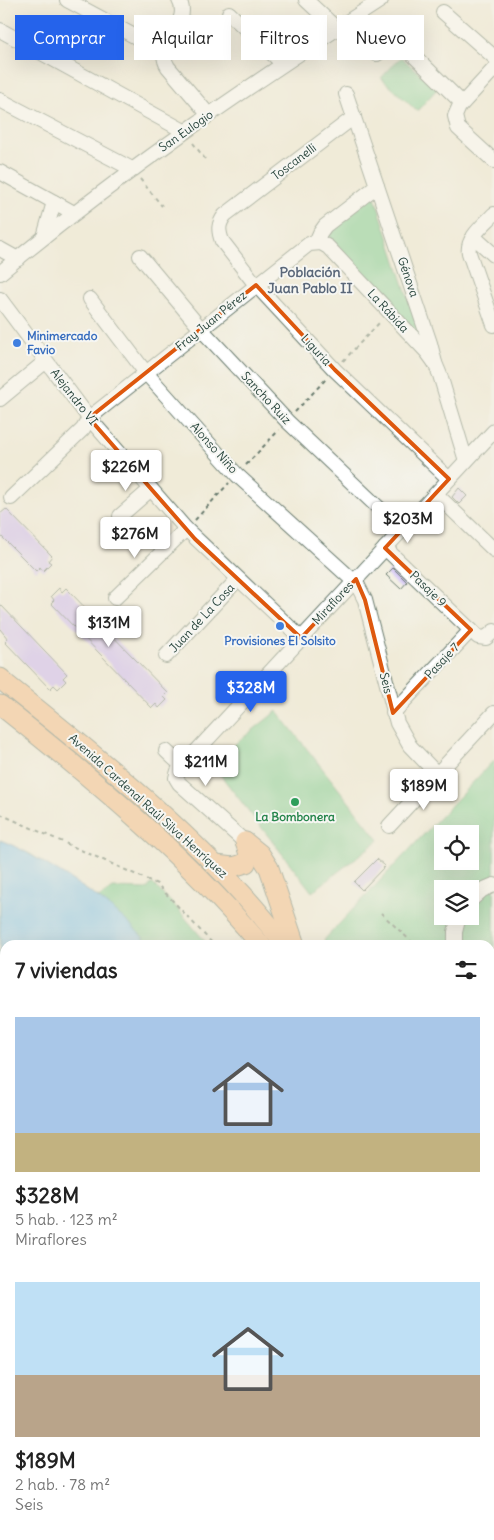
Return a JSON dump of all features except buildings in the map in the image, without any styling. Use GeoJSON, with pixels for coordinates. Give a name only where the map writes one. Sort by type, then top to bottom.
{"type":"FeatureCollection","features":[{"type":"Feature","properties":{"kind":"main road","name":"Avenida Cardenal Raúl Silva Henríquez"},"geometry":{"type":"LineString","coordinates":[[0,680],[116,774],[216,865],[237,886],[281,940]]}},
{"type":"Feature","properties":{"kind":"main road","name":"Avenida Cardenal Raúl Silva Henríquez"},"geometry":{"type":"LineString","coordinates":[[0,705],[83,772],[152,832],[220,898],[257,940]]}},
{"type":"Feature","properties":{"kind":"main road"},"geometry":{"type":"LineString","coordinates":[[216,865],[232,867],[246,863],[249,854],[246,842]]}},
{"type":"Feature","properties":{"kind":"main road"},"geometry":{"type":"LineString","coordinates":[[246,842],[260,854],[269,868],[293,940]]}},
{"type":"Feature","properties":{"kind":"street"},"geometry":{"type":"LineString","coordinates":[[66,0],[134,36]]}},
{"type":"Feature","properties":{"kind":"street"},"geometry":{"type":"LineString","coordinates":[[306,0],[337,29]]}},
{"type":"Feature","properties":{"kind":"street","name":"San Eulogio"},"geometry":{"type":"LineString","coordinates":[[358,15],[381,0]]}},
{"type":"Feature","properties":{"kind":"street"},"geometry":{"type":"LineString","coordinates":[[443,12],[494,57]]}},
{"type":"Feature","properties":{"kind":"street"},"geometry":{"type":"LineString","coordinates":[[229,13],[283,64]]}},
{"type":"Feature","properties":{"kind":"street","name":"San Eulogio"},"geometry":{"type":"LineString","coordinates":[[0,273],[74,213],[184,131],[337,29]]}},
{"type":"Feature","properties":{"kind":"street"},"geometry":{"type":"LineString","coordinates":[[0,30],[184,131]]}},
{"type":"Feature","properties":{"kind":"street"},"geometry":{"type":"LineString","coordinates":[[165,60],[208,114]]}},
{"type":"Feature","properties":{"kind":"street"},"geometry":{"type":"LineString","coordinates":[[418,60],[462,103]]}},
{"type":"Feature","properties":{"kind":"street"},"geometry":{"type":"LineString","coordinates":[[492,153],[456,124],[456,112],[494,69]]}},
{"type":"Feature","properties":{"kind":"street","name":"Génova"},"geometry":{"type":"LineString","coordinates":[[346,94],[430,343],[466,460]]}},
{"type":"Feature","properties":{"kind":"street"},"geometry":{"type":"LineString","coordinates":[[0,100],[132,170]]}},
{"type":"Feature","properties":{"kind":"street","name":"Toscanelli"},"geometry":{"type":"LineString","coordinates":[[235,207],[354,117]]}},
{"type":"Feature","properties":{"kind":"street"},"geometry":{"type":"LineString","coordinates":[[0,172],[74,213]]}},
{"type":"Feature","properties":{"kind":"street","name":"Fray Juan Pérez"},"geometry":{"type":"LineString","coordinates":[[11,498],[83,429],[89,418],[305,246],[316,242],[325,226],[377,186]]}},
{"type":"Feature","properties":{"kind":"street"},"geometry":{"type":"LineString","coordinates":[[44,237],[54,202]]}},
{"type":"Feature","properties":{"kind":"street","name":"Liguria"},"geometry":{"type":"LineString","coordinates":[[235,207],[220,221],[219,234],[222,241],[256,285],[335,370],[449,480]]}},
{"type":"Feature","properties":{"kind":"street"},"geometry":{"type":"LineString","coordinates":[[494,214],[472,239],[468,247],[494,325]]}},
{"type":"Feature","properties":{"kind":"street"},"geometry":{"type":"LineString","coordinates":[[472,239],[494,255]]}},
{"type":"Feature","properties":{"kind":"street","name":"La Rábida"},"geometry":{"type":"LineString","coordinates":[[316,242],[328,247],[427,352],[435,363]]}},
{"type":"Feature","properties":{"kind":"street"},"geometry":{"type":"LineString","coordinates":[[0,249],[18,258]]}},
{"type":"Feature","properties":{"kind":"street","name":"Sancho Ruiz"},"geometry":{"type":"LineString","coordinates":[[140,256],[201,329],[287,421],[402,530]]}},
{"type":"Feature","properties":{"kind":"street","name":"Alejandro VI"},"geometry":{"type":"LineString","coordinates":[[0,299],[89,418],[150,489],[186,529],[301,638]]}},
{"type":"Feature","properties":{"kind":"street","name":"Alonso Niño"},"geometry":{"type":"LineString","coordinates":[[90,299],[146,373],[237,475],[355,581]]}},
{"type":"Feature","properties":{"kind":"street"},"geometry":{"type":"LineString","coordinates":[[0,399],[46,361]]}},
{"type":"Feature","properties":{"kind":"street","name":"Miraflores"},"geometry":{"type":"LineString","coordinates":[[179,772],[494,431]]}},
{"type":"Feature","properties":{"kind":"street"},"geometry":{"type":"LineString","coordinates":[[120,516],[150,489]]}},
{"type":"Feature","properties":{"kind":"street"},"geometry":{"type":"LineString","coordinates":[[436,494],[494,550]]}},
{"type":"Feature","properties":{"kind":"street"},"geometry":{"type":"LineString","coordinates":[[115,598],[186,529]]}},
{"type":"Feature","properties":{"kind":"street","name":"Pasaje 9"},"geometry":{"type":"LineString","coordinates":[[386,548],[471,630]]}},
{"type":"Feature","properties":{"kind":"street","name":"Juan de La Cosa"},"geometry":{"type":"LineString","coordinates":[[166,656],[238,579]]}},
{"type":"Feature","properties":{"kind":"street","name":"Seis"},"geometry":{"type":"LineString","coordinates":[[355,581],[365,600],[393,713],[404,738],[438,775]]}},
{"type":"Feature","properties":{"kind":"street"},"geometry":{"type":"LineString","coordinates":[[471,630],[483,639],[494,631]]}},
{"type":"Feature","properties":{"kind":"street","name":"Pasaje 7"},"geometry":{"type":"LineString","coordinates":[[393,713],[471,630]]}},
{"type":"Feature","properties":{"kind":"street"},"geometry":{"type":"LineString","coordinates":[[389,826],[494,714]]}},
{"type":"Feature","properties":{"kind":"street"},"geometry":{"type":"LineString","coordinates":[[166,751],[179,772],[179,783],[246,842]]}},
{"type":"Feature","properties":{"kind":"street"},"geometry":{"type":"LineString","coordinates":[[479,893],[494,884]]}},
{"type":"Feature","properties":{"kind":"street"},"geometry":{"type":"LineString","coordinates":[[455,940],[457,925]]}},
{"type":"Feature","properties":{"kind":"path"},"geometry":{"type":"LineString","coordinates":[[184,131],[206,159]]}},
{"type":"Feature","properties":{"kind":"path"},"geometry":{"type":"LineString","coordinates":[[132,170],[162,206]]}},
{"type":"Feature","properties":{"kind":"path"},"geometry":{"type":"LineString","coordinates":[[0,814],[157,884],[209,940]]}},
{"type":"Feature","properties":{"kind":"path"},"geometry":{"type":"LineString","coordinates":[[381,913],[410,940]]}},
{"type":"Feature","properties":{"kind":"highlighted area"},"geometry":{"type":"Polygon","coordinates":[[[256,285],[335,370],[449,479],[385,548],[471,630],[393,713],[365,600],[356,579],[301,638],[195,539],[89,418],[256,285]]]}},
{"type":"Feature","properties":{"kind":"green space"},"geometry":{"type":"Polygon","coordinates":[[[398,60],[404,60],[437,89],[417,111],[381,78],[398,60]]]}},
{"type":"Feature","properties":{"kind":"green space"},"geometry":{"type":"Polygon","coordinates":[[[374,194],[421,337],[326,234],[374,194]]]}},
{"type":"Feature","properties":{"kind":"green space","name":"La Bombonera"},"geometry":{"type":"Polygon","coordinates":[[[277,711],[379,840],[312,892],[211,763],[277,711]]]}},
{"type":"Feature","properties":{"kind":"green space"},"geometry":{"type":"Polygon","coordinates":[[[494,760],[494,940],[324,940],[494,760]]]}},
{"type":"Feature","properties":{"kind":"green space"},"geometry":{"type":"Polygon","coordinates":[[[0,840],[30,854],[99,898],[112,888],[147,889],[152,883],[177,908],[204,940],[0,940],[0,840]]]}},
{"type":"Feature","properties":{"kind":"water"},"geometry":{"type":"Polygon","coordinates":[[[0,840],[34,857],[93,894],[117,913],[145,940],[0,940],[0,840]]]}},
{"type":"Feature","properties":{"kind":"place","name":"Minimercado Favio"},"geometry":{"type":"Point","coordinates":[17,343]}},
{"type":"Feature","properties":{"kind":"place","name":"Provisiones El Solsito"},"geometry":{"type":"Point","coordinates":[280,626]}},
{"type":"Feature","properties":{"kind":"place","name":"La Bombonera"},"geometry":{"type":"Point","coordinates":[295,802]}},
{"type":"Feature","properties":{"kind":"district","name":"Población Juan Pablo II"},"geometry":{"type":"Point","coordinates":[310,280]}}]}
